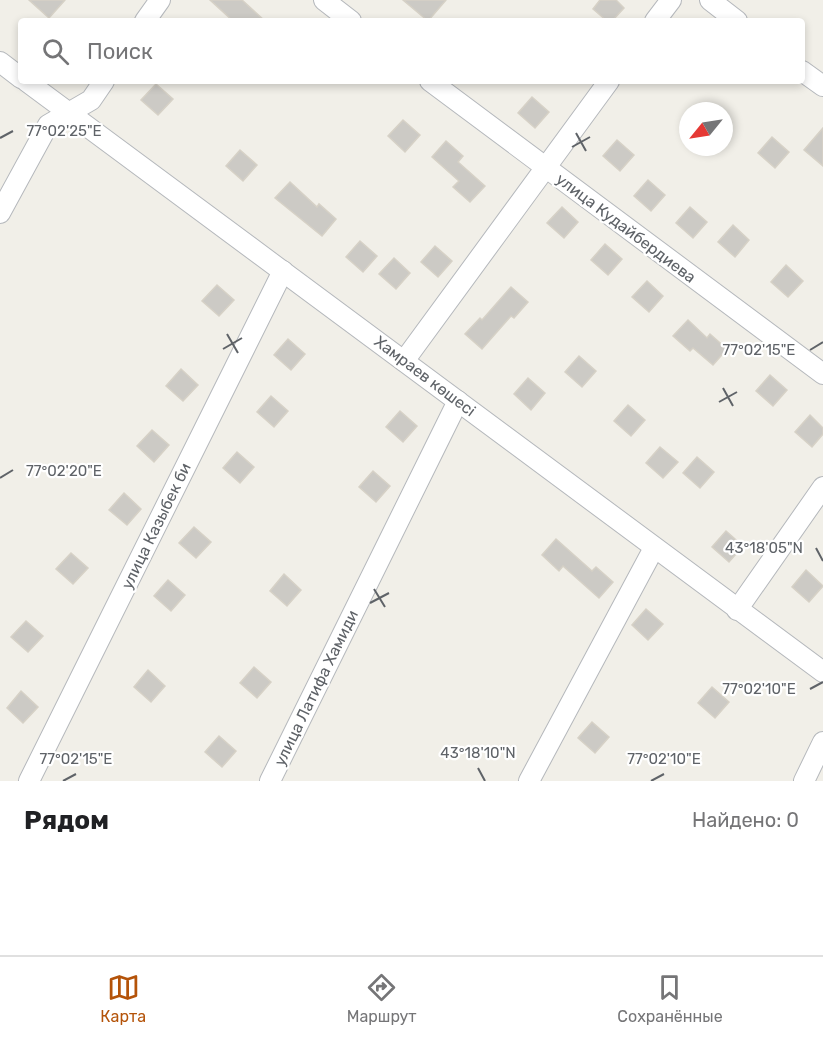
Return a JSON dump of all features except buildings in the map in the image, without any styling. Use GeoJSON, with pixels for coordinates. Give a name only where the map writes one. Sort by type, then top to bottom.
{"type":"FeatureCollection","features":[{"type":"Feature","properties":{"kind":"street"},"geometry":{"type":"LineString","coordinates":[[147,18],[160,0]]}},
{"type":"Feature","properties":{"kind":"street"},"geometry":{"type":"LineString","coordinates":[[324,0],[347,18]]}},
{"type":"Feature","properties":{"kind":"street"},"geometry":{"type":"LineString","coordinates":[[657,18],[671,0]]}},
{"type":"Feature","properties":{"kind":"street"},"geometry":{"type":"LineString","coordinates":[[710,0],[733,18]]}},
{"type":"Feature","properties":{"kind":"street"},"geometry":{"type":"LineString","coordinates":[[0,62],[18,76]]}},
{"type":"Feature","properties":{"kind":"street"},"geometry":{"type":"LineString","coordinates":[[805,73],[823,86]]}},
{"type":"Feature","properties":{"kind":"street","name":"Хамраев көшесі"},"geometry":{"type":"LineString","coordinates":[[30,84],[823,672]]}},
{"type":"Feature","properties":{"kind":"street"},"geometry":{"type":"LineString","coordinates":[[0,213],[48,125],[91,100],[102,84]]}},
{"type":"Feature","properties":{"kind":"street","name":"улица Кудайбердиева"},"geometry":{"type":"LineString","coordinates":[[434,84],[823,374]]}},
{"type":"Feature","properties":{"kind":"street"},"geometry":{"type":"LineString","coordinates":[[404,361],[607,84]]}},
{"type":"Feature","properties":{"kind":"street","name":"улица Казыбек би"},"geometry":{"type":"LineString","coordinates":[[29,781],[283,271]]}},
{"type":"Feature","properties":{"kind":"street","name":"улица Латифа Хамиди"},"geometry":{"type":"LineString","coordinates":[[270,781],[458,401]]}},
{"type":"Feature","properties":{"kind":"street"},"geometry":{"type":"LineString","coordinates":[[737,610],[823,487]]}},
{"type":"Feature","properties":{"kind":"street"},"geometry":{"type":"LineString","coordinates":[[529,781],[654,548]]}},
{"type":"Feature","properties":{"kind":"street"},"geometry":{"type":"LineString","coordinates":[[804,781],[823,742]]}}]}
